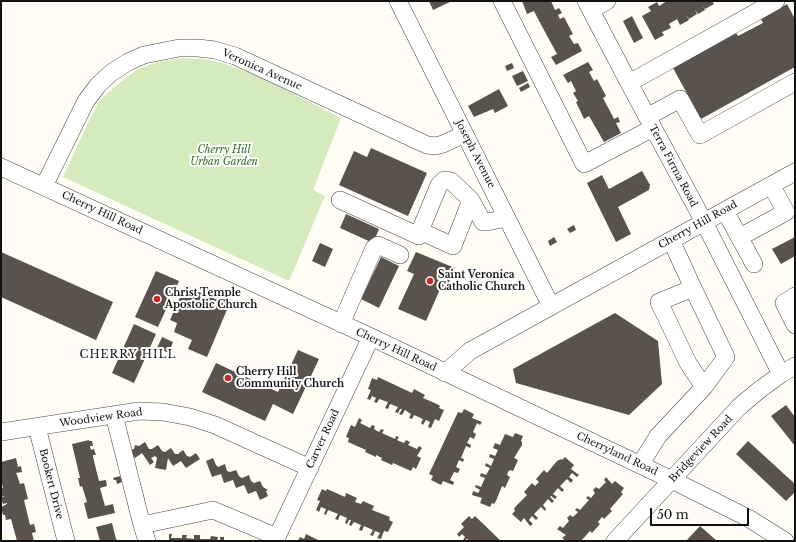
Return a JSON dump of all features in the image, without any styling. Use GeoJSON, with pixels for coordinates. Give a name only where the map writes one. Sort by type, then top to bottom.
{"type":"FeatureCollection","features":[{"type":"Feature","properties":{"kind":"street","name":"Joseph Avenue"},"geometry":{"type":"LineString","coordinates":[[398,1],[551,306]]}},
{"type":"Feature","properties":{"kind":"street"},"geometry":{"type":"LineString","coordinates":[[502,1],[584,164],[650,123],[680,99],[700,135],[795,82]]}},
{"type":"Feature","properties":{"kind":"street"},"geometry":{"type":"LineString","coordinates":[[589,6],[607,1]]}},
{"type":"Feature","properties":{"kind":"street"},"geometry":{"type":"LineString","coordinates":[[629,84],[776,1]]}},
{"type":"Feature","properties":{"kind":"street","name":"Terra Firma Road"},"geometry":{"type":"LineString","coordinates":[[589,6],[629,84],[704,222],[788,370]]}},
{"type":"Feature","properties":{"kind":"street","name":"Veronica Avenue"},"geometry":{"type":"LineString","coordinates":[[44,186],[86,101],[98,85],[111,73],[128,62],[144,55],[179,48],[215,50],[235,56],[420,143],[435,146],[465,134]]}},
{"type":"Feature","properties":{"kind":"street","name":"Cherry Hill Road"},"geometry":{"type":"LineString","coordinates":[[1,167],[371,337],[445,373],[470,352],[551,306],[771,185],[793,177]]}},
{"type":"Feature","properties":{"kind":"street"},"geometry":{"type":"LineString","coordinates":[[340,200],[419,236],[439,185],[444,180],[451,181],[471,200],[483,222],[507,218]]}},
{"type":"Feature","properties":{"kind":"street"},"geometry":{"type":"LineString","coordinates":[[740,237],[786,212],[771,185]]}},
{"type":"Feature","properties":{"kind":"street"},"geometry":{"type":"LineString","coordinates":[[420,231],[453,246],[471,200]]}},
{"type":"Feature","properties":{"kind":"street"},"geometry":{"type":"LineString","coordinates":[[725,210],[754,264]]}},
{"type":"Feature","properties":{"kind":"street"},"geometry":{"type":"LineString","coordinates":[[640,465],[658,436],[704,387],[726,357],[671,240]]}},
{"type":"Feature","properties":{"kind":"street"},"geometry":{"type":"LineString","coordinates":[[341,324],[374,248],[378,245],[400,255]]}},
{"type":"Feature","properties":{"kind":"street"},"geometry":{"type":"LineString","coordinates":[[693,288],[659,302],[688,363],[704,387]]}},
{"type":"Feature","properties":{"kind":"street"},"geometry":{"type":"LineString","coordinates":[[795,296],[784,303],[795,325]]}},
{"type":"Feature","properties":{"kind":"street","name":"Carver Road"},"geometry":{"type":"LineString","coordinates":[[276,539],[371,337]]}},
{"type":"Feature","properties":{"kind":"street","name":"Bridgeview Road"},"geometry":{"type":"LineString","coordinates":[[616,541],[739,407],[758,390],[788,370]]}},
{"type":"Feature","properties":{"kind":"street","name":"Cherryland Road"},"geometry":{"type":"LineString","coordinates":[[445,373],[672,480],[748,518],[785,541]]}},
{"type":"Feature","properties":{"kind":"street","name":"Woodview Road"},"geometry":{"type":"LineString","coordinates":[[1,432],[145,411],[163,412],[190,417],[215,425],[310,468]]}},
{"type":"Feature","properties":{"kind":"street"},"geometry":{"type":"LineString","coordinates":[[114,415],[145,533],[213,510],[276,539]]}},
{"type":"Feature","properties":{"kind":"street","name":"Bookert Drive"},"geometry":{"type":"LineString","coordinates":[[37,426],[66,541]]}},
{"type":"Feature","properties":{"kind":"green space","name":"Cherry Hill Urban Garden"},"geometry":{"type":"Polygon","coordinates":[[[181,58],[204,59],[223,63],[259,76],[341,118],[313,190],[325,196],[289,281],[63,177],[100,100],[138,69],[158,62],[181,58]]]}},
{"type":"Feature","properties":{"kind":"building"},"geometry":{"type":"Polygon","coordinates":[[[429,1],[452,1],[433,10],[429,1]]]}},
{"type":"Feature","properties":{"kind":"building"},"geometry":{"type":"Polygon","coordinates":[[[522,1],[551,1],[555,10],[559,8],[562,13],[558,15],[560,19],[564,17],[573,34],[569,36],[574,44],[578,43],[582,51],[556,65],[551,57],[557,54],[534,11],[527,14],[522,1]]]}},
{"type":"Feature","properties":{"kind":"building"},"geometry":{"type":"Polygon","coordinates":[[[667,1],[712,1],[714,4],[705,9],[703,6],[705,10],[698,14],[695,10],[697,14],[689,19],[686,15],[689,20],[680,25],[677,19],[669,24],[671,28],[662,32],[664,35],[655,40],[642,16],[651,11],[648,7],[657,2],[659,6],[667,1]]]}},
{"type":"Feature","properties":{"kind":"building"},"geometry":{"type":"Polygon","coordinates":[[[787,4],[795,19],[795,67],[701,119],[673,68],[736,33],[738,36],[763,23],[761,19],[787,4]]]}},
{"type":"Feature","properties":{"kind":"building"},"geometry":{"type":"Polygon","coordinates":[[[632,16],[643,38],[634,43],[623,21],[632,16]]]}},
{"type":"Feature","properties":{"kind":"building"},"geometry":{"type":"Polygon","coordinates":[[[588,62],[593,70],[589,72],[594,81],[597,79],[606,96],[603,98],[614,119],[618,117],[620,122],[616,123],[621,133],[604,142],[589,116],[584,119],[576,102],[578,101],[573,93],[576,91],[571,81],[568,83],[563,75],[588,62]]]}},
{"type":"Feature","properties":{"kind":"building"},"geometry":{"type":"Polygon","coordinates":[[[512,63],[514,68],[507,71],[505,66],[512,63]]]}},
{"type":"Feature","properties":{"kind":"building"},"geometry":{"type":"Polygon","coordinates":[[[523,71],[528,81],[517,86],[512,76],[523,71]]]}},
{"type":"Feature","properties":{"kind":"building"},"geometry":{"type":"Polygon","coordinates":[[[528,83],[530,87],[521,92],[519,88],[528,83]]]}},
{"type":"Feature","properties":{"kind":"building"},"geometry":{"type":"Polygon","coordinates":[[[499,89],[508,106],[495,113],[493,109],[474,117],[468,106],[499,89]]]}},
{"type":"Feature","properties":{"kind":"building"},"geometry":{"type":"Polygon","coordinates":[[[371,148],[427,173],[408,216],[339,185],[354,151],[367,157],[371,148]]]}},
{"type":"Feature","properties":{"kind":"building"},"geometry":{"type":"Polygon","coordinates":[[[642,171],[650,185],[649,190],[618,207],[631,234],[616,242],[587,183],[602,175],[609,189],[642,171]]]}},
{"type":"Feature","properties":{"kind":"building"},"geometry":{"type":"Polygon","coordinates":[[[346,214],[379,229],[373,243],[340,228],[346,214]]]}},
{"type":"Feature","properties":{"kind":"building"},"geometry":{"type":"Polygon","coordinates":[[[574,225],[576,230],[570,233],[567,229],[574,225]]]}},
{"type":"Feature","properties":{"kind":"building"},"geometry":{"type":"Polygon","coordinates":[[[554,237],[557,242],[550,246],[548,241],[554,237]]]}},
{"type":"Feature","properties":{"kind":"building"},"geometry":{"type":"Polygon","coordinates":[[[795,237],[795,256],[781,264],[772,249],[795,237]]]}},
{"type":"Feature","properties":{"kind":"building"},"geometry":{"type":"Polygon","coordinates":[[[320,243],[333,249],[325,267],[312,261],[320,243]]]}},
{"type":"Feature","properties":{"kind":"building"},"geometry":{"type":"Polygon","coordinates":[[[1,252],[113,302],[96,340],[1,297],[1,252]]]}},
{"type":"Feature","properties":{"kind":"building","name":"Saint Veronica Catholic Church"},"geometry":{"type":"Polygon","coordinates":[[[416,252],[455,268],[446,289],[441,287],[426,321],[398,309],[414,274],[407,271],[416,252]]]}},
{"type":"Feature","properties":{"kind":"building"},"geometry":{"type":"Polygon","coordinates":[[[381,257],[399,266],[379,308],[361,299],[381,257]]]}},
{"type":"Feature","properties":{"kind":"building","name":"Christ Temple Apostolic Church"},"geometry":{"type":"Polygon","coordinates":[[[156,271],[179,281],[158,327],[135,317],[156,271]]]}},
{"type":"Feature","properties":{"kind":"building"},"geometry":{"type":"Polygon","coordinates":[[[185,286],[229,305],[207,357],[188,349],[192,340],[174,332],[177,323],[170,320],[185,286]]]}},
{"type":"Feature","properties":{"kind":"building"},"geometry":{"type":"Polygon","coordinates":[[[615,313],[658,341],[662,384],[629,415],[516,383],[513,369],[615,313]]]}},
{"type":"Feature","properties":{"kind":"building"},"geometry":{"type":"Polygon","coordinates":[[[134,324],[156,334],[134,383],[112,373],[134,324]]]}},
{"type":"Feature","properties":{"kind":"building"},"geometry":{"type":"Polygon","coordinates":[[[162,337],[173,342],[169,353],[157,348],[162,337]]]}},
{"type":"Feature","properties":{"kind":"building","name":"Cherry Hill Community Church"},"geometry":{"type":"Polygon","coordinates":[[[298,350],[319,359],[293,414],[273,404],[265,421],[202,392],[216,363],[278,392],[298,350]]]}},
{"type":"Feature","properties":{"kind":"building"},"geometry":{"type":"Polygon","coordinates":[[[378,377],[412,393],[414,389],[425,395],[423,398],[437,404],[440,406],[439,408],[444,410],[439,421],[435,419],[431,428],[428,427],[430,422],[426,420],[423,425],[421,423],[423,419],[414,415],[412,419],[409,418],[411,414],[405,410],[402,415],[399,414],[402,409],[400,409],[398,413],[395,412],[398,407],[390,404],[388,409],[385,408],[388,402],[379,399],[377,403],[374,402],[376,398],[372,396],[370,400],[367,399],[371,390],[368,389],[372,378],[377,380],[378,377]]]}},
{"type":"Feature","properties":{"kind":"building"},"geometry":{"type":"Polygon","coordinates":[[[786,405],[795,417],[795,446],[771,416],[786,405]]]}},
{"type":"Feature","properties":{"kind":"building"},"geometry":{"type":"Polygon","coordinates":[[[464,409],[474,414],[472,418],[482,422],[480,425],[477,423],[473,432],[476,434],[474,439],[470,437],[467,443],[471,445],[470,448],[466,446],[461,458],[464,459],[463,462],[459,460],[456,467],[460,469],[458,473],[454,472],[450,480],[454,482],[453,485],[443,481],[441,485],[431,480],[433,476],[429,474],[458,412],[462,413],[464,409]]]}},
{"type":"Feature","properties":{"kind":"building"},"geometry":{"type":"Polygon","coordinates":[[[359,418],[362,420],[360,423],[370,428],[372,425],[375,426],[374,429],[379,432],[381,429],[384,430],[382,433],[395,439],[396,436],[399,437],[397,440],[404,443],[406,440],[410,442],[408,445],[417,449],[419,446],[422,448],[417,456],[421,458],[416,469],[413,467],[411,471],[393,463],[392,465],[381,460],[382,458],[365,452],[366,450],[348,442],[349,438],[346,437],[351,425],[355,427],[359,418]]]}},
{"type":"Feature","properties":{"kind":"building"},"geometry":{"type":"Polygon","coordinates":[[[515,433],[523,436],[521,441],[522,445],[514,458],[518,460],[513,471],[510,470],[508,472],[507,475],[510,477],[505,488],[502,486],[496,501],[494,504],[492,503],[490,507],[480,503],[482,498],[472,495],[473,491],[478,493],[480,490],[475,487],[476,485],[481,487],[485,478],[480,476],[481,473],[486,475],[490,468],[485,466],[486,463],[491,466],[494,459],[489,457],[490,454],[495,456],[498,450],[493,448],[495,443],[500,445],[505,434],[513,437],[515,433]]]}},
{"type":"Feature","properties":{"kind":"building"},"geometry":{"type":"Polygon","coordinates":[[[89,440],[92,441],[93,446],[90,446],[91,450],[94,449],[96,455],[93,455],[93,457],[99,481],[106,480],[107,486],[100,488],[105,506],[113,504],[115,513],[88,519],[84,503],[87,502],[82,486],[80,487],[78,478],[80,478],[72,444],[89,440]]]}},
{"type":"Feature","properties":{"kind":"building"},"geometry":{"type":"Polygon","coordinates":[[[748,441],[795,484],[795,492],[786,501],[736,454],[748,441]]]}},
{"type":"Feature","properties":{"kind":"building"},"geometry":{"type":"Polygon","coordinates":[[[145,442],[149,449],[152,449],[158,445],[162,451],[165,452],[171,448],[175,454],[178,454],[183,450],[187,456],[190,457],[196,453],[200,459],[186,468],[181,461],[173,466],[168,458],[166,470],[155,468],[157,458],[155,456],[151,458],[154,462],[150,465],[142,453],[135,458],[130,450],[134,449],[135,445],[139,446],[145,442]]]}},
{"type":"Feature","properties":{"kind":"building"},"geometry":{"type":"Polygon","coordinates":[[[565,457],[574,465],[571,469],[579,475],[577,477],[572,473],[569,477],[573,480],[571,483],[567,479],[560,486],[564,490],[562,492],[558,488],[553,494],[557,497],[555,499],[551,496],[550,497],[554,501],[552,503],[548,499],[543,505],[546,509],[545,511],[541,507],[534,514],[538,518],[536,520],[532,516],[529,520],[533,524],[530,526],[524,518],[521,522],[512,514],[515,511],[514,509],[516,506],[527,495],[524,492],[532,483],[535,486],[539,482],[536,479],[544,470],[547,473],[557,461],[562,460],[565,457]]]}},
{"type":"Feature","properties":{"kind":"building"},"geometry":{"type":"Polygon","coordinates":[[[16,458],[18,467],[21,466],[22,472],[16,473],[20,484],[24,483],[28,499],[24,500],[30,525],[34,524],[36,532],[32,533],[34,541],[17,541],[11,519],[6,520],[1,507],[7,503],[3,504],[1,498],[5,496],[1,497],[1,489],[3,488],[1,479],[1,462],[16,458]]]}},
{"type":"Feature","properties":{"kind":"building"},"geometry":{"type":"Polygon","coordinates":[[[213,458],[218,467],[225,464],[227,471],[230,472],[236,470],[242,478],[249,475],[251,481],[254,483],[260,481],[263,487],[268,490],[266,491],[268,496],[260,500],[256,491],[248,494],[244,485],[236,488],[233,480],[224,483],[221,474],[212,477],[206,461],[213,458]]]}},
{"type":"Feature","properties":{"kind":"building"},"geometry":{"type":"Polygon","coordinates":[[[120,476],[122,482],[117,484],[116,480],[113,478],[120,476]]]}},
{"type":"Feature","properties":{"kind":"building"},"geometry":{"type":"Polygon","coordinates":[[[606,477],[612,484],[615,481],[624,488],[621,492],[623,494],[610,509],[612,511],[604,519],[602,517],[598,522],[600,524],[592,533],[590,531],[581,541],[566,541],[562,538],[566,535],[557,529],[560,526],[563,528],[569,521],[567,518],[570,515],[573,517],[578,512],[575,510],[577,508],[580,510],[589,500],[586,498],[588,496],[591,498],[595,493],[593,490],[596,487],[599,489],[606,482],[604,480],[606,477]]]}},
{"type":"Feature","properties":{"kind":"building"},"geometry":{"type":"Polygon","coordinates":[[[322,489],[326,491],[327,489],[345,497],[346,493],[357,498],[355,502],[361,504],[363,501],[374,506],[372,510],[390,517],[389,520],[393,522],[388,532],[384,531],[381,539],[377,538],[380,533],[375,531],[373,536],[370,535],[373,530],[364,526],[362,531],[359,530],[361,525],[354,522],[351,526],[349,525],[351,520],[349,520],[347,524],[345,523],[347,518],[340,515],[338,520],[335,519],[338,514],[328,510],[326,515],[324,514],[326,509],[321,507],[319,512],[316,510],[320,501],[317,500],[322,489]]]}},
{"type":"Feature","properties":{"kind":"building"},"geometry":{"type":"Polygon","coordinates":[[[469,516],[472,519],[475,516],[501,541],[469,541],[467,539],[464,541],[463,540],[465,537],[462,534],[459,537],[457,534],[464,527],[461,524],[469,516]]]}},
{"type":"Feature","properties":{"kind":"building"},"geometry":{"type":"Polygon","coordinates":[[[112,523],[116,539],[118,541],[100,541],[96,527],[112,523]]]}},
{"type":"Feature","properties":{"kind":"building"},"geometry":{"type":"Polygon","coordinates":[[[700,526],[717,541],[686,541],[700,526]]]}},
{"type":"Feature","properties":{"kind":"building"},"geometry":{"type":"Polygon","coordinates":[[[169,534],[172,534],[171,538],[182,538],[182,535],[187,535],[186,538],[194,539],[194,535],[200,535],[200,539],[210,539],[211,536],[218,537],[217,541],[169,541],[169,534]]]}},
{"type":"Feature","properties":{"kind":"building"},"geometry":{"type":"Polygon","coordinates":[[[306,534],[320,541],[298,541],[300,537],[304,539],[306,534]]]}},
{"type":"Feature","properties":{"kind":"building"},"geometry":{"type":"Polygon","coordinates":[[[220,537],[224,537],[224,541],[220,541],[220,537]]]}},
{"type":"Feature","properties":{"kind":"place","name":"Saint Veronica Catholic Church"},"geometry":{"type":"Point","coordinates":[430,281]}},
{"type":"Feature","properties":{"kind":"place","name":"Christ Temple Apostolic Church"},"geometry":{"type":"Point","coordinates":[157,299]}},
{"type":"Feature","properties":{"kind":"place","name":"Cherry Hill Community Church"},"geometry":{"type":"Point","coordinates":[228,378]}},
{"type":"Feature","properties":{"kind":"district","name":"CHERRY HILL"},"geometry":{"type":"Point","coordinates":[128,355]}}]}
